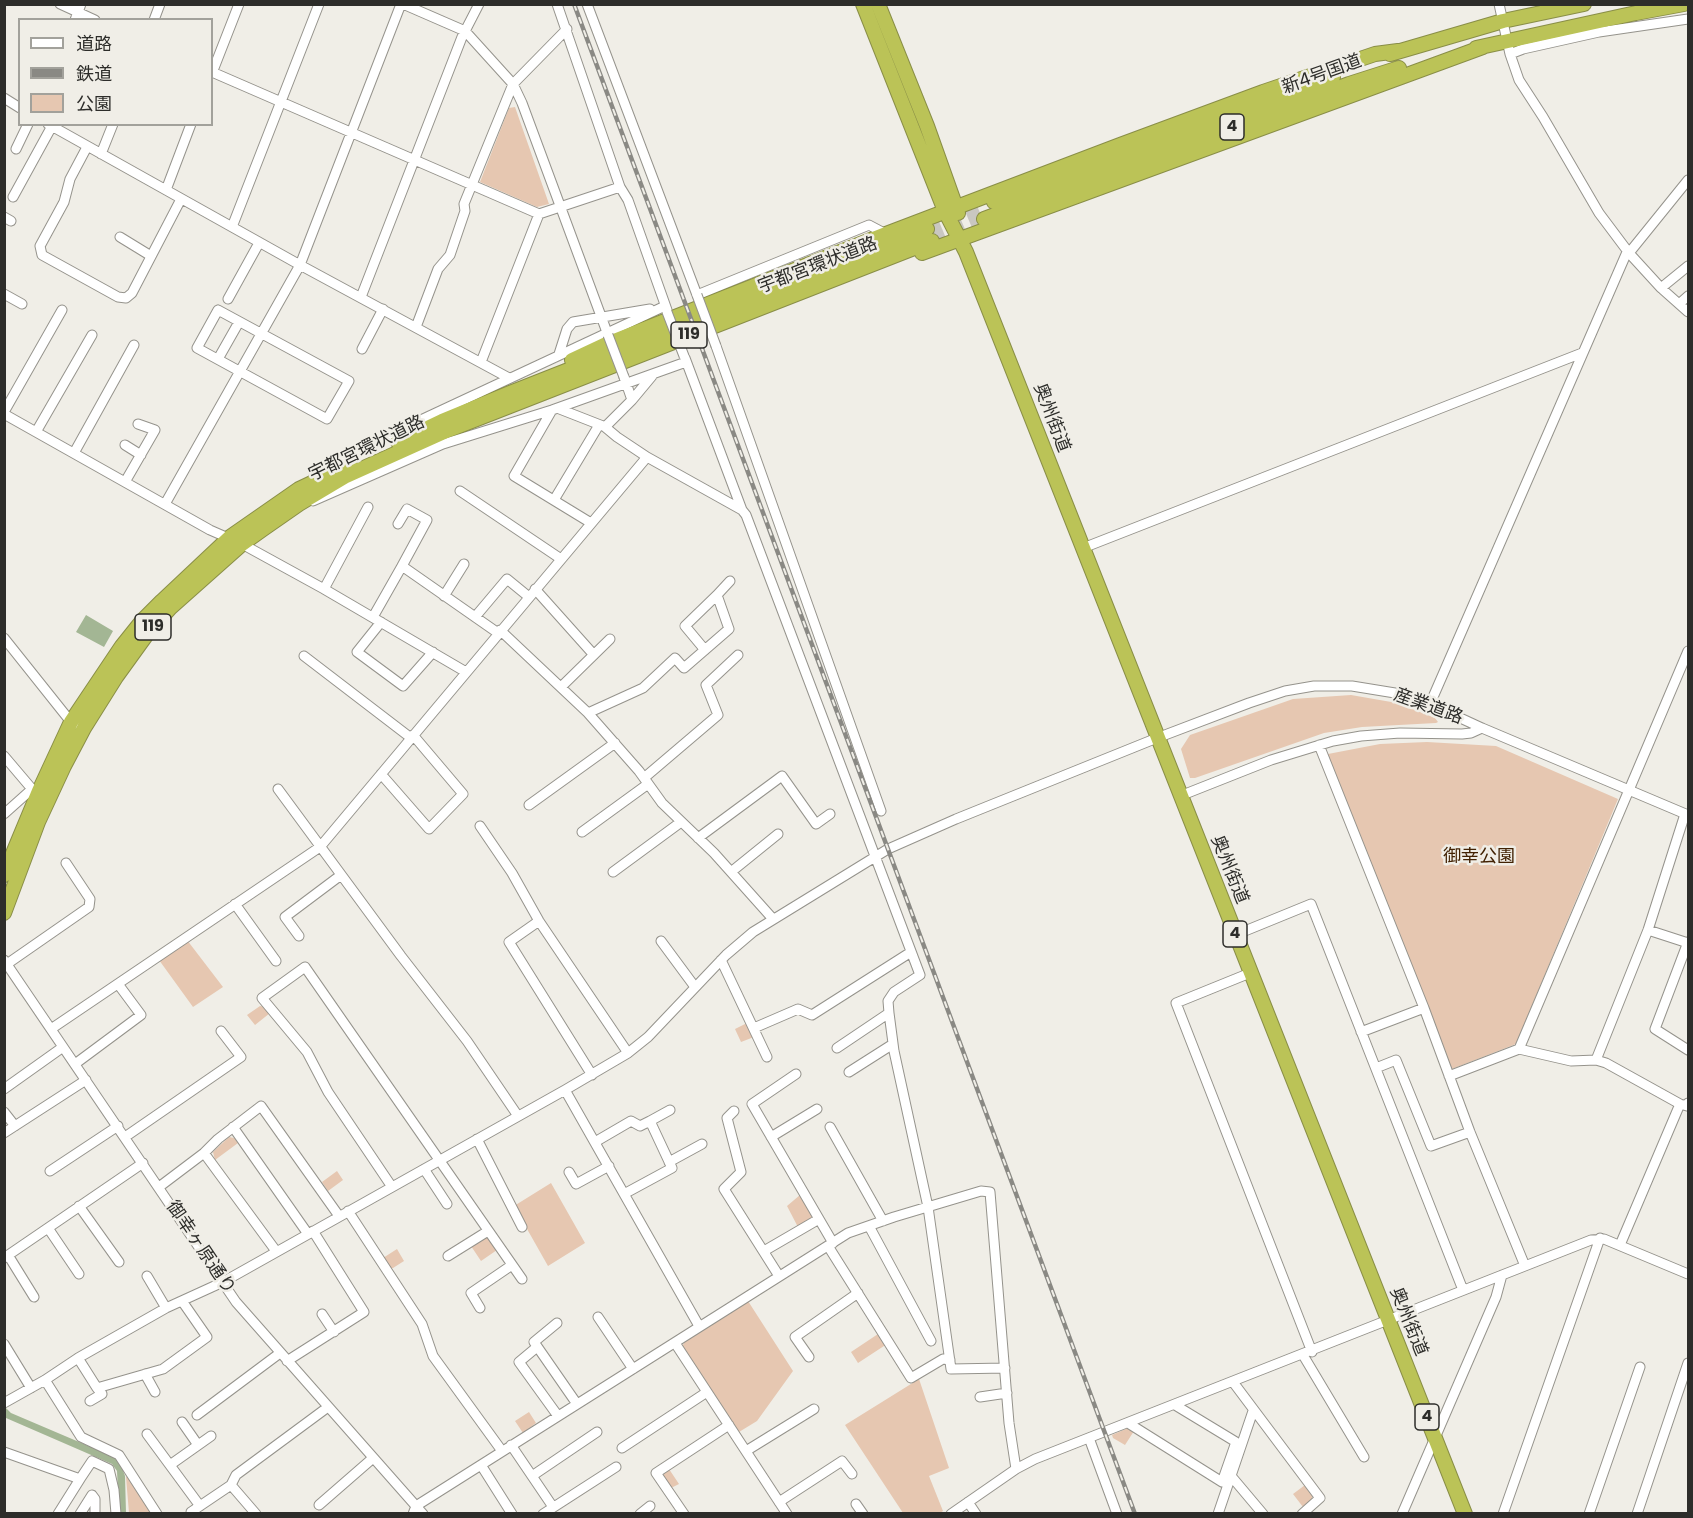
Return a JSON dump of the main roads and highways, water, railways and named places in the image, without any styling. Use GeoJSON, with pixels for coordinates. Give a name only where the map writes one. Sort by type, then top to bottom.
{"type":"FeatureCollection","features":[{"type":"Feature","properties":{"kind":"highway","name":"奥州街道"},"geometry":{"type":"LineString","coordinates":[[863,4],[951,209]]}},
{"type":"Feature","properties":{"kind":"highway","name":"奥州街道"},"geometry":{"type":"LineString","coordinates":[[878,4],[961,239],[1465,1514]]}},
{"type":"Feature","properties":{"kind":"highway","name":"新4号国道"},"geometry":{"type":"LineString","coordinates":[[1584,4],[1503,21],[1398,51],[981,214],[1426,59],[1483,47],[1508,47],[1684,4]]}},
{"type":"Feature","properties":{"kind":"highway"},"geometry":{"type":"LineString","coordinates":[[446,431],[531,405],[872,271],[1483,47]]}},
{"type":"Feature","properties":{"kind":"highway"},"geometry":{"type":"LineString","coordinates":[[510,393],[604,345],[886,234],[1263,92],[1375,54],[1398,51]]}},
{"type":"Feature","properties":{"kind":"highway","name":"宇都宮環状道路"},"geometry":{"type":"LineString","coordinates":[[4,875],[35,790],[77,725],[122,646],[162,601],[299,489],[442,421],[510,393],[929,235],[446,431],[346,477],[236,541]]}},
{"type":"Feature","properties":{"kind":"highway","name":"宇都宮環状道路"},"geometry":{"type":"LineString","coordinates":[[4,913],[77,725]]}},
{"type":"Feature","properties":{"kind":"tunnel"},"geometry":{"type":"LineString","coordinates":[[927,229],[978,208]]}},
{"type":"Feature","properties":{"kind":"tunnel"},"geometry":{"type":"LineString","coordinates":[[932,241],[984,219]]}},
{"type":"Feature","properties":{"kind":"railway"},"geometry":{"type":"LineString","coordinates":[[574,4],[1135,1514]]}},
{"type":"Feature","properties":{"kind":"park label","name":"御幸公園"},"geometry":{"type":"Point","coordinates":[1479,857]}}]}
